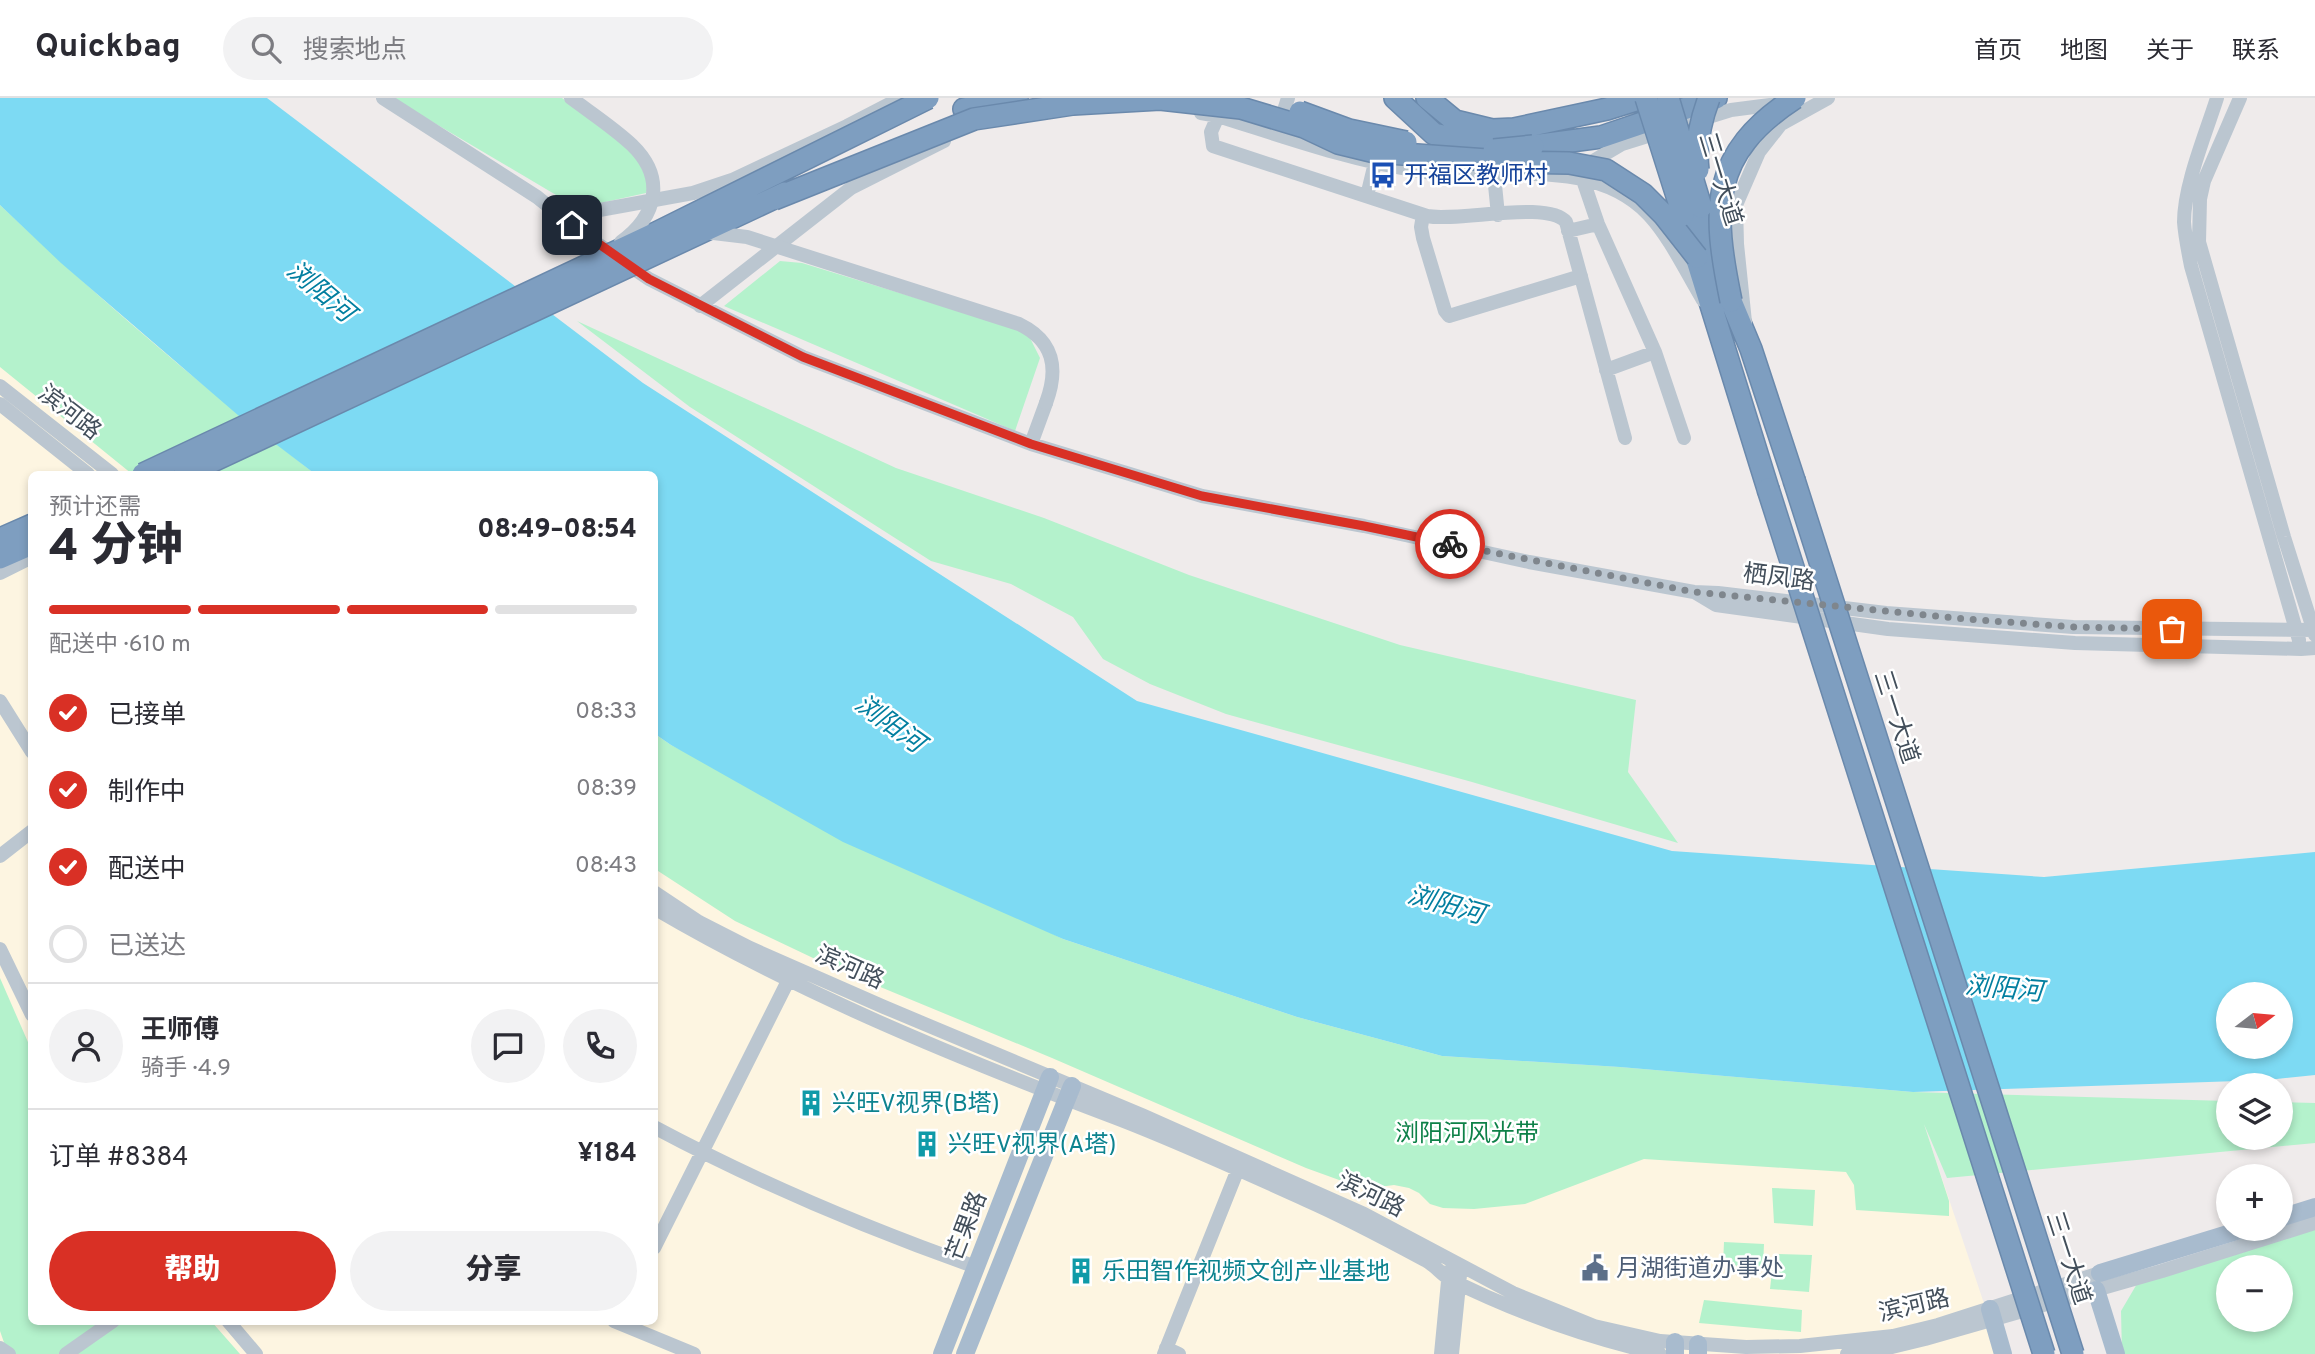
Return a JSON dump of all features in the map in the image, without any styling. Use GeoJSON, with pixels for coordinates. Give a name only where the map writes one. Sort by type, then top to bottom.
{"type":"FeatureCollection","features":[{"type":"Feature","properties":{"kind":"highway"},"geometry":{"type":"LineString","coordinates":[[149,471],[670,226],[928,98]]}},
{"type":"Feature","properties":{"kind":"highway"},"geometry":{"type":"LineString","coordinates":[[191,471],[988,98]]}},
{"type":"Feature","properties":{"kind":"highway"},"geometry":{"type":"LineString","coordinates":[[964,109],[1017,98]]}},
{"type":"Feature","properties":{"kind":"highway"},"geometry":{"type":"LineString","coordinates":[[1247,98],[1393,141],[1504,150],[1601,136],[1716,98]]}},
{"type":"Feature","properties":{"kind":"highway"},"geometry":{"type":"LineString","coordinates":[[1395,98],[1434,135],[1504,150]]}},
{"type":"Feature","properties":{"kind":"highway"},"geometry":{"type":"LineString","coordinates":[[1427,98],[1455,121],[1492,130],[1514,129],[1644,98]]}},
{"type":"Feature","properties":{"kind":"highway","name":"三一大道"},"geometry":{"type":"LineString","coordinates":[[1644,98],[2044,1354]]}},
{"type":"Feature","properties":{"kind":"highway","name":"三一大道"},"geometry":{"type":"LineString","coordinates":[[1668,98],[1731,301],[1751,349],[2073,1354]]}},
{"type":"Feature","properties":{"kind":"highway"},"geometry":{"type":"LineString","coordinates":[[1702,207],[1696,156],[1700,123],[1709,98]]}},
{"type":"Feature","properties":{"kind":"highway"},"geometry":{"type":"LineString","coordinates":[[1731,301],[1720,246],[1720,204],[1725,178],[1734,159],[1763,120],[1795,98]]}},
{"type":"Feature","properties":{"kind":"highway"},"geometry":{"type":"LineString","coordinates":[[774,199],[974,119],[1073,104],[1160,99],[1241,108],[1304,127],[1338,143],[1375,152],[1569,163],[1606,170],[1643,194],[1664,215],[1696,257]]}},
{"type":"Feature","properties":{"kind":"highway"},"geometry":{"type":"LineString","coordinates":[[0,539],[28,525]]}},
{"type":"Feature","properties":{"kind":"highway"},"geometry":{"type":"LineString","coordinates":[[0,558],[28,546]]}},
{"type":"Feature","properties":{"kind":"main road"},"geometry":{"type":"LineString","coordinates":[[0,531],[28,524]]}},
{"type":"Feature","properties":{"kind":"main road","name":"芒果路"},"geometry":{"type":"LineString","coordinates":[[942,1354],[1047,1084]]}},
{"type":"Feature","properties":{"kind":"main road","name":"芒果路"},"geometry":{"type":"LineString","coordinates":[[965,1354],[1069,1093]]}},
{"type":"Feature","properties":{"kind":"main road"},"geometry":{"type":"LineString","coordinates":[[2293,1214],[2315,1207]]}},
{"type":"Feature","properties":{"kind":"main road"},"geometry":{"type":"LineString","coordinates":[[2116,1354],[2098,1281],[2216,1239]]}},
{"type":"Feature","properties":{"kind":"main road"},"geometry":{"type":"LineString","coordinates":[[1991,1314],[2003,1354]]}},
{"type":"Feature","properties":{"kind":"street"},"geometry":{"type":"LineString","coordinates":[[383,98],[537,197],[649,279],[803,357],[1031,444],[1202,496],[1364,526],[1529,562],[1694,592]]}},
{"type":"Feature","properties":{"kind":"street"},"geometry":{"type":"LineString","coordinates":[[571,98],[632,145],[648,167],[652,183],[653,199],[638,230],[597,259]]}},
{"type":"Feature","properties":{"kind":"street"},"geometry":{"type":"LineString","coordinates":[[561,216],[693,193],[732,180],[901,98]]}},
{"type":"Feature","properties":{"kind":"street"},"geometry":{"type":"LineString","coordinates":[[1276,134],[1288,98]]}},
{"type":"Feature","properties":{"kind":"street"},"geometry":{"type":"LineString","coordinates":[[2217,98],[2186,200],[2186,243],[2297,631],[2308,648]]}},
{"type":"Feature","properties":{"kind":"street"},"geometry":{"type":"LineString","coordinates":[[2240,98],[2203,181],[2199,242],[2280,524],[2314,631]]}},
{"type":"Feature","properties":{"kind":"street"},"geometry":{"type":"LineString","coordinates":[[1567,177],[1622,144],[1731,110],[1826,99]]}},
{"type":"Feature","properties":{"kind":"street"},"geometry":{"type":"LineString","coordinates":[[1751,349],[1745,321],[1736,205],[1759,152],[1781,124],[1826,99]]}},
{"type":"Feature","properties":{"kind":"street"},"geometry":{"type":"LineString","coordinates":[[700,306],[851,188],[967,129],[1140,104],[1218,116],[1341,156],[1375,163],[1431,173],[1567,177],[1610,188],[1648,214],[1667,240],[1720,332]]}},
{"type":"Feature","properties":{"kind":"street"},"geometry":{"type":"LineString","coordinates":[[1218,116],[1211,132],[1213,146],[1423,215],[1450,219],[1545,212],[1562,218],[1581,276],[1625,438]]}},
{"type":"Feature","properties":{"kind":"street"},"geometry":{"type":"LineString","coordinates":[[1367,196],[1375,163]]}},
{"type":"Feature","properties":{"kind":"street"},"geometry":{"type":"LineString","coordinates":[[1494,175],[1498,215]]}},
{"type":"Feature","properties":{"kind":"street"},"geometry":{"type":"LineString","coordinates":[[1583,180],[1598,223],[1655,352],[1684,438]]}},
{"type":"Feature","properties":{"kind":"street"},"geometry":{"type":"LineString","coordinates":[[1423,215],[1423,238],[1449,316],[1581,276]]}},
{"type":"Feature","properties":{"kind":"street"},"geometry":{"type":"LineString","coordinates":[[1568,231],[1598,223]]}},
{"type":"Feature","properties":{"kind":"street"},"geometry":{"type":"LineString","coordinates":[[704,232],[747,237],[1019,324],[1033,331],[1045,343],[1054,383],[1031,444]]}},
{"type":"Feature","properties":{"kind":"street"},"geometry":{"type":"LineString","coordinates":[[1606,370],[1655,352]]}},
{"type":"Feature","properties":{"kind":"street","name":"滨河路"},"geometry":{"type":"LineString","coordinates":[[0,386],[108,471]]}},
{"type":"Feature","properties":{"kind":"street","name":"滨河路"},"geometry":{"type":"LineString","coordinates":[[0,404],[84,471]]}},
{"type":"Feature","properties":{"kind":"street"},"geometry":{"type":"LineString","coordinates":[[0,549],[28,536]]}},
{"type":"Feature","properties":{"kind":"street"},"geometry":{"type":"LineString","coordinates":[[0,573],[28,559]]}},
{"type":"Feature","properties":{"kind":"street","name":"栖凤路"},"geometry":{"type":"LineString","coordinates":[[1694,592],[1886,613],[2073,627],[2314,631]]}},
{"type":"Feature","properties":{"kind":"street","name":"栖凤路"},"geometry":{"type":"LineString","coordinates":[[1694,592],[1716,605],[1888,629],[2075,643],[2308,648]]}},
{"type":"Feature","properties":{"kind":"street"},"geometry":{"type":"LineString","coordinates":[[0,701],[28,746]]}},
{"type":"Feature","properties":{"kind":"street"},"geometry":{"type":"LineString","coordinates":[[0,856],[28,834]]}},
{"type":"Feature","properties":{"kind":"street","name":"滨河路"},"geometry":{"type":"LineString","coordinates":[[658,895],[699,922],[792,973]]}},
{"type":"Feature","properties":{"kind":"street","name":"滨河路"},"geometry":{"type":"LineString","coordinates":[[658,910],[706,938],[1069,1093],[1108,1115],[1364,1214],[1513,1293],[1594,1326],[1660,1341],[1675,1348],[1800,1346],[1893,1336],[1991,1314]]}},
{"type":"Feature","properties":{"kind":"street"},"geometry":{"type":"LineString","coordinates":[[0,949],[28,1008]]}},
{"type":"Feature","properties":{"kind":"street"},"geometry":{"type":"LineString","coordinates":[[658,1240],[792,973]]}},
{"type":"Feature","properties":{"kind":"street"},"geometry":{"type":"LineString","coordinates":[[658,1129],[702,1152],[846,1217],[976,1267]]}},
{"type":"Feature","properties":{"kind":"street"},"geometry":{"type":"LineString","coordinates":[[1170,1352],[1240,1165]]}},
{"type":"Feature","properties":{"kind":"street","name":"滨河路"},"geometry":{"type":"LineString","coordinates":[[1240,1165],[1429,1262],[1454,1281],[1549,1322],[1615,1344],[1660,1354]]}},
{"type":"Feature","properties":{"kind":"street","name":"滨河路"},"geometry":{"type":"LineString","coordinates":[[1847,1354],[1892,1347],[2098,1281],[2315,1223]]}},
{"type":"Feature","properties":{"kind":"street"},"geometry":{"type":"LineString","coordinates":[[1441,1354],[1456,1263]]}},
{"type":"Feature","properties":{"kind":"street"},"geometry":{"type":"LineString","coordinates":[[1452,1354],[1454,1281]]}},
{"type":"Feature","properties":{"kind":"street"},"geometry":{"type":"LineString","coordinates":[[66,1354],[107,1325]]}},
{"type":"Feature","properties":{"kind":"street"},"geometry":{"type":"LineString","coordinates":[[231,1325],[256,1354]]}},
{"type":"Feature","properties":{"kind":"street"},"geometry":{"type":"LineString","coordinates":[[624,1325],[694,1354]]}},
{"type":"Feature","properties":{"kind":"street"},"geometry":{"type":"LineString","coordinates":[[0,1348],[9,1354]]}},
{"type":"Feature","properties":{"kind":"shaded area"},"geometry":{"type":"Polygon","coordinates":[[[0,205],[61,263],[239,416],[311,471],[28,471],[28,1325],[658,1325],[658,736],[671,745],[1442,1056],[1913,1092],[2001,1354],[0,1354],[0,205]]]}},
{"type":"Feature","properties":{"kind":"green space"},"geometry":{"type":"Polygon","coordinates":[[[392,98],[562,98],[627,147],[638,160],[649,184],[646,193],[578,208],[392,98]]]}},
{"type":"Feature","properties":{"kind":"green space"},"geometry":{"type":"Polygon","coordinates":[[[0,205],[154,344],[311,471],[128,471],[0,367],[0,205]]]}},
{"type":"Feature","properties":{"kind":"green space"},"geometry":{"type":"Polygon","coordinates":[[[780,261],[802,263],[1027,332],[1040,358],[1015,431],[724,306],[780,261]]]}},
{"type":"Feature","properties":{"kind":"green space"},"geometry":{"type":"Polygon","coordinates":[[[577,321],[896,468],[1044,518],[1189,575],[1400,645],[1636,700],[1628,772],[1678,843],[1472,782],[1226,714],[1150,684],[1103,659],[1073,617],[1011,584],[931,561],[690,407],[577,321]]]}},
{"type":"Feature","properties":{"kind":"green space","name":"浏阳河风光带"},"geometry":{"type":"Polygon","coordinates":[[[658,736],[671,745],[1063,939],[1297,1017],[1442,1056],[1620,1067],[1913,1092],[2216,1101],[2216,1150],[2241,1150],[1947,1178],[1924,1124],[1949,1201],[1949,1216],[1856,1210],[1854,1185],[1846,1172],[1644,1159],[1525,1204],[1474,1209],[1443,1208],[1430,1204],[1409,1188],[1394,1185],[1364,1189],[1306,1168],[1052,1058],[832,967],[735,921],[658,871],[658,736]]]}},
{"type":"Feature","properties":{"kind":"green space"},"geometry":{"type":"Polygon","coordinates":[[[0,978],[28,1042],[28,1325],[215,1325],[240,1354],[8,1354],[0,1331],[0,978]]]}},
{"type":"Feature","properties":{"kind":"green space","name":"浏阳河风光带"},"geometry":{"type":"Polygon","coordinates":[[[2293,1102],[2315,1103],[2315,1143],[2293,1145],[2293,1102]]]}},
{"type":"Feature","properties":{"kind":"green space"},"geometry":{"type":"Polygon","coordinates":[[[1772,1188],[1815,1190],[1813,1226],[1774,1223],[1772,1188]]]}},
{"type":"Feature","properties":{"kind":"green space"},"geometry":{"type":"Polygon","coordinates":[[[2315,1224],[2315,1354],[2122,1354],[2121,1311],[2141,1277],[2259,1241],[2293,1241],[2293,1231],[2315,1224]]]}},
{"type":"Feature","properties":{"kind":"green space"},"geometry":{"type":"Polygon","coordinates":[[[1724,1242],[1764,1244],[1763,1267],[1723,1265],[1724,1242]]]}},
{"type":"Feature","properties":{"kind":"green space"},"geometry":{"type":"Polygon","coordinates":[[[1774,1254],[1812,1255],[1809,1292],[1770,1289],[1774,1254]]]}},
{"type":"Feature","properties":{"kind":"green space"},"geometry":{"type":"Polygon","coordinates":[[[1704,1300],[1802,1310],[1801,1332],[1699,1323],[1704,1300]]]}},
{"type":"Feature","properties":{"kind":"water","name":"浏阳河"},"geometry":{"type":"Polygon","coordinates":[[[0,98],[267,98],[643,383],[1137,701],[1672,851],[2044,877],[2315,852],[2315,1075],[2293,1077],[2293,1073],[2216,1073],[2216,1082],[1913,1092],[1620,1067],[1442,1056],[1297,1017],[1063,939],[843,842],[658,736],[658,471],[311,471],[239,416],[61,263],[0,205],[0,98]]]}},
{"type":"Feature","properties":{"kind":"way so far"},"geometry":{"type":"LineString","coordinates":[[1450,544],[1529,562],[1694,592],[1886,613],[2073,627],[2172,629]]}},
{"type":"Feature","properties":{"kind":"place","name":"开福区教师村"},"geometry":{"type":"Point","coordinates":[1383,175]}},
{"type":"Feature","properties":{"kind":"place","name":"兴旺V视界(B塔)"},"geometry":{"type":"Point","coordinates":[811,1103]}},
{"type":"Feature","properties":{"kind":"place","name":"兴旺V视界(A塔)"},"geometry":{"type":"Point","coordinates":[927,1144]}},
{"type":"Feature","properties":{"kind":"place","name":"月湖街道办事处"},"geometry":{"type":"Point","coordinates":[1595,1268]}},
{"type":"Feature","properties":{"kind":"place","name":"乐田智作视频文创产业基地"},"geometry":{"type":"Point","coordinates":[1081,1271]}},
{"type":"Feature","properties":{"kind":"route"},"geometry":{"type":"LineString","coordinates":[[572,225],[649,279],[803,357],[1031,444],[1202,496],[1450,544]]}}]}
